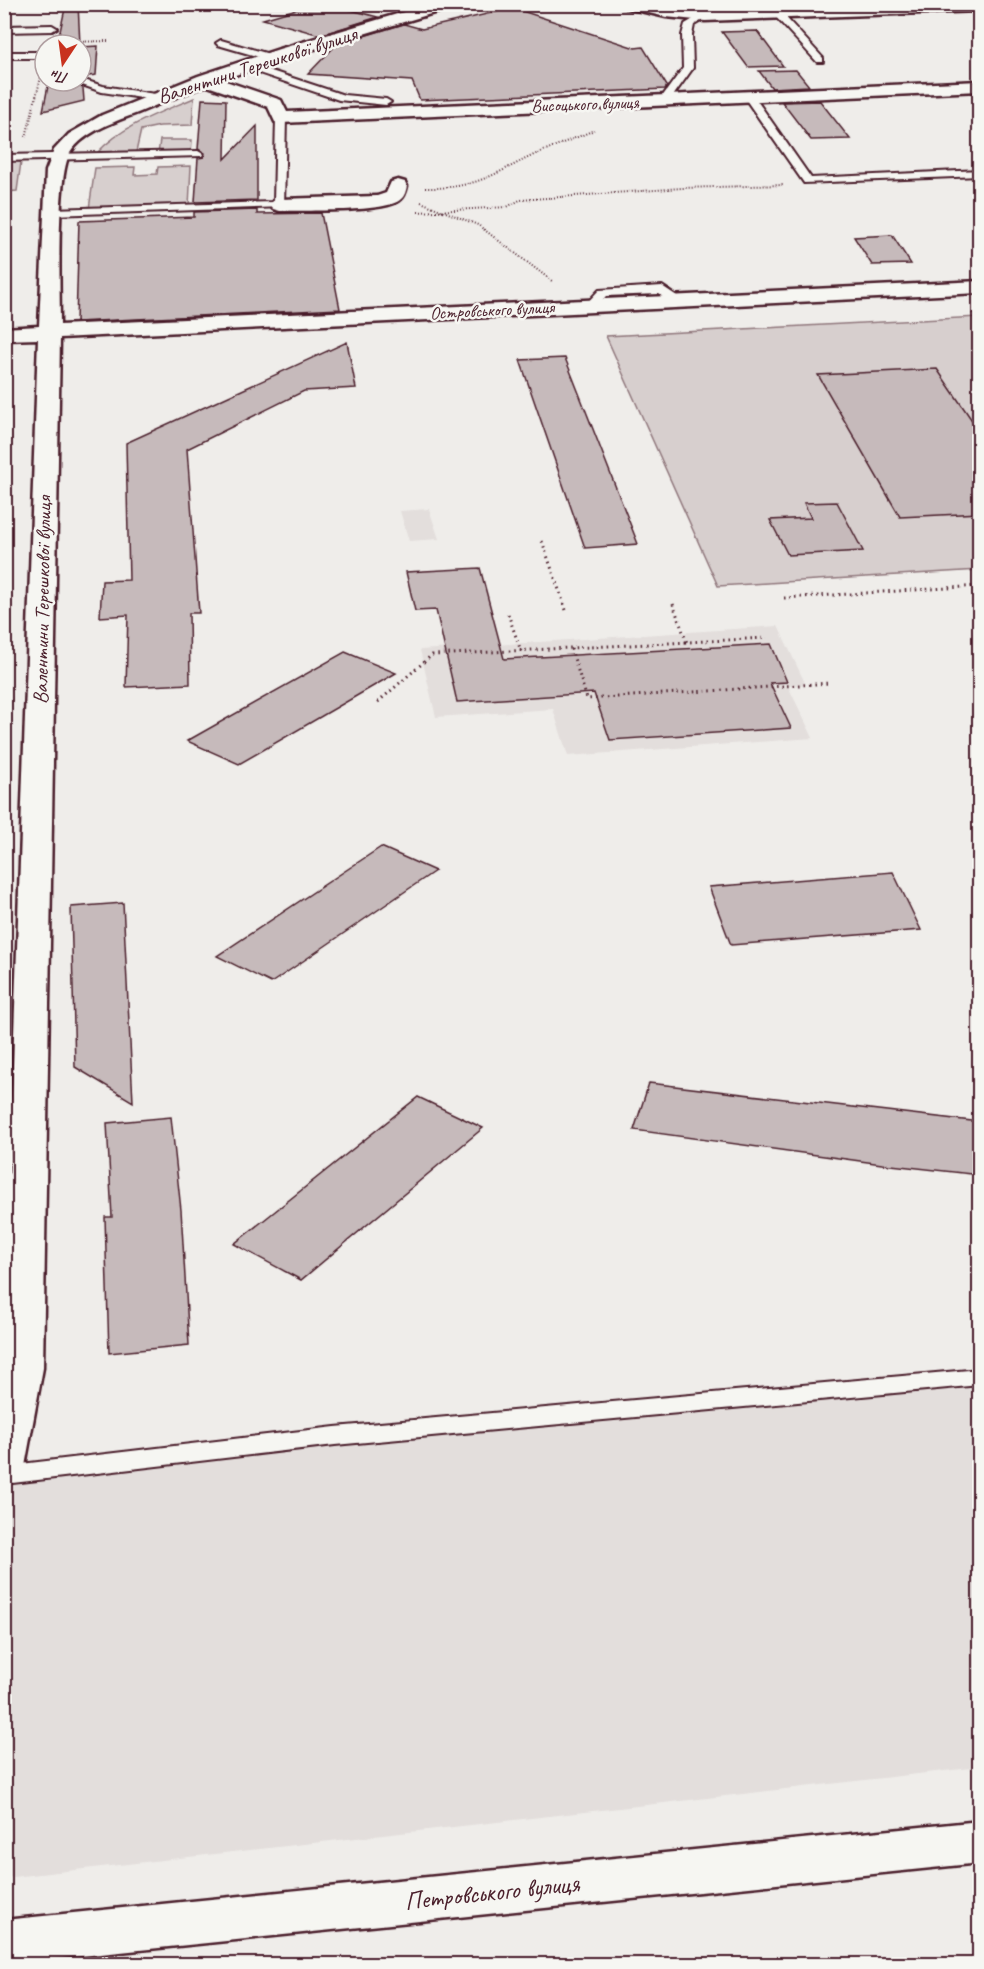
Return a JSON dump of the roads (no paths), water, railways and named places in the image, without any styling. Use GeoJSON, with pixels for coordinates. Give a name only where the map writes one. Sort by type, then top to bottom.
{"type":"FeatureCollection","features":[{"type":"Feature","properties":{"kind":"street"},"geometry":{"type":"LineString","coordinates":[[628,4],[666,12],[705,16],[980,6]]}},
{"type":"Feature","properties":{"kind":"street","name":"Валентини Терешкової вулиця"},"geometry":{"type":"LineString","coordinates":[[4,1466],[23,1368],[15,1267],[52,212],[58,157],[77,136],[155,98],[205,79],[442,5]]}},
{"type":"Feature","properties":{"kind":"street"},"geometry":{"type":"LineString","coordinates":[[205,79],[275,104],[281,118]]}},
{"type":"Feature","properties":{"kind":"street","name":"Висоцького вулиця"},"geometry":{"type":"LineString","coordinates":[[281,118],[980,86]]}},
{"type":"Feature","properties":{"kind":"street"},"geometry":{"type":"LineString","coordinates":[[280,205],[380,202],[394,196],[407,186]]}},
{"type":"Feature","properties":{"kind":"street","name":"Островського вулиця"},"geometry":{"type":"LineString","coordinates":[[4,346],[49,338],[588,306],[980,287]]}},
{"type":"Feature","properties":{"kind":"street","name":"Островського вулиця"},"geometry":{"type":"LineString","coordinates":[[4,334],[49,338],[980,301]]}},
{"type":"Feature","properties":{"kind":"street","name":"Петровського вулиця"},"geometry":{"type":"LineString","coordinates":[[4,1942],[980,1842]]}},
{"type":"Feature","properties":{"kind":"lane"},"geometry":{"type":"LineString","coordinates":[[777,13],[820,60]]}},
{"type":"Feature","properties":{"kind":"lane"},"geometry":{"type":"LineString","coordinates":[[664,101],[688,68],[687,36],[690,24],[705,16]]}},
{"type":"Feature","properties":{"kind":"lane"},"geometry":{"type":"LineString","coordinates":[[4,29],[52,28]]}},
{"type":"Feature","properties":{"kind":"lane"},"geometry":{"type":"LineString","coordinates":[[222,43],[273,58]]}},
{"type":"Feature","properties":{"kind":"lane"},"geometry":{"type":"LineString","coordinates":[[4,55],[33,55]]}},
{"type":"Feature","properties":{"kind":"lane"},"geometry":{"type":"LineString","coordinates":[[247,66],[343,98],[386,102]]}},
{"type":"Feature","properties":{"kind":"lane"},"geometry":{"type":"LineString","coordinates":[[93,86],[155,98]]}},
{"type":"Feature","properties":{"kind":"lane"},"geometry":{"type":"LineString","coordinates":[[749,97],[808,182],[980,172]]}},
{"type":"Feature","properties":{"kind":"lane"},"geometry":{"type":"LineString","coordinates":[[52,212],[280,205],[281,118]]}},
{"type":"Feature","properties":{"kind":"lane"},"geometry":{"type":"LineString","coordinates":[[4,158],[198,154]]}},
{"type":"Feature","properties":{"kind":"lane"},"geometry":{"type":"LineString","coordinates":[[4,1475],[335,1436],[980,1377]]}}]}
